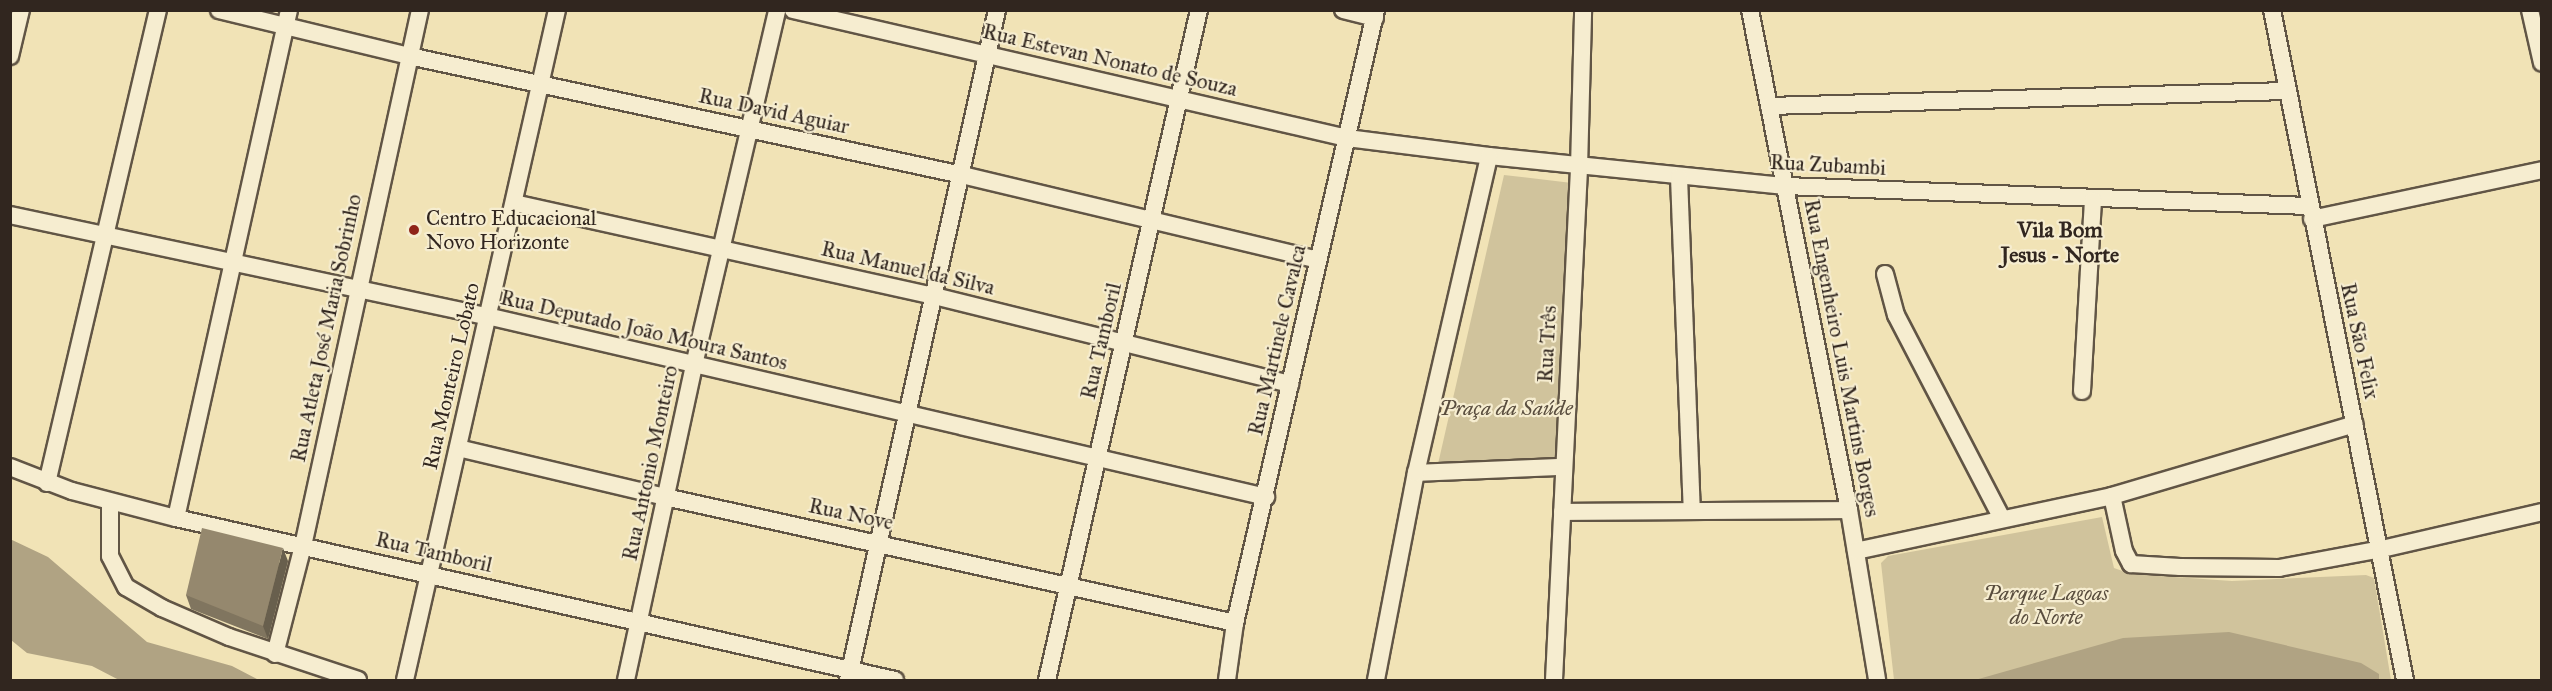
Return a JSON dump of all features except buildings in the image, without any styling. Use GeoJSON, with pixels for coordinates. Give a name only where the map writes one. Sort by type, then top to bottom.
{"type":"FeatureCollection","features":[{"type":"Feature","properties":{"kind":"street"},"geometry":{"type":"LineString","coordinates":[[10,56],[21,10]]}},
{"type":"Feature","properties":{"kind":"street"},"geometry":{"type":"LineString","coordinates":[[47,483],[108,236],[158,10]]}},
{"type":"Feature","properties":{"kind":"street","name":"Rua David Aguiar"},"geometry":{"type":"LineString","coordinates":[[219,10],[288,18],[409,56],[962,175],[1151,223],[1318,260]]}},
{"type":"Feature","properties":{"kind":"street","name":"Rua Atleta José Maria Sobrinho"},"geometry":{"type":"LineString","coordinates":[[275,654],[303,546],[357,287],[420,10]]}},
{"type":"Feature","properties":{"kind":"street","name":"Rua Monteiro Lobato"},"geometry":{"type":"LineString","coordinates":[[405,681],[557,10]]}},
{"type":"Feature","properties":{"kind":"street","name":"Rua Antonio Monteiro"},"geometry":{"type":"LineString","coordinates":[[626,681],[694,365],[777,10]]}},
{"type":"Feature","properties":{"kind":"street","name":"Rua Estevan Nonato de Souza"},"geometry":{"type":"LineString","coordinates":[[793,10],[1347,138]]}},
{"type":"Feature","properties":{"kind":"street"},"geometry":{"type":"LineString","coordinates":[[849,676],[998,10]]}},
{"type":"Feature","properties":{"kind":"street","name":"Rua Tamboril"},"geometry":{"type":"LineString","coordinates":[[1047,681],[1199,10]]}},
{"type":"Feature","properties":{"kind":"street"},"geometry":{"type":"LineString","coordinates":[[1343,10],[1375,14]]}},
{"type":"Feature","properties":{"kind":"street","name":"Rua Três"},"geometry":{"type":"LineString","coordinates":[[1554,681],[1579,168],[1583,10]]}},
{"type":"Feature","properties":{"kind":"street","name":"Rua Engenheiro Luis Martins Borges"},"geometry":{"type":"LineString","coordinates":[[1750,10],[1849,510],[1877,681]]}},
{"type":"Feature","properties":{"kind":"street","name":"Rua São Felix"},"geometry":{"type":"LineString","coordinates":[[2272,10],[2310,212],[2382,549],[2405,680]]}},
{"type":"Feature","properties":{"kind":"street"},"geometry":{"type":"LineString","coordinates":[[2530,10],[2541,63]]}},
{"type":"Feature","properties":{"kind":"street","name":"Rua Martinele Cavalca"},"geometry":{"type":"LineString","coordinates":[[1227,681],[1236,623],[1375,14]]}},
{"type":"Feature","properties":{"kind":"street"},"geometry":{"type":"LineString","coordinates":[[176,518],[288,18]]}},
{"type":"Feature","properties":{"kind":"street"},"geometry":{"type":"LineString","coordinates":[[1769,106],[2287,91]]}},
{"type":"Feature","properties":{"kind":"street","name":"Rua Zubambi"},"geometry":{"type":"LineString","coordinates":[[1347,138],[1579,168],[1785,186],[2310,212],[2541,170]]}},
{"type":"Feature","properties":{"kind":"street"},"geometry":{"type":"LineString","coordinates":[[1376,681],[1416,473],[1489,156]]}},
{"type":"Feature","properties":{"kind":"street"},"geometry":{"type":"LineString","coordinates":[[1679,177],[1692,512]]}},
{"type":"Feature","properties":{"kind":"street"},"geometry":{"type":"LineString","coordinates":[[2082,391],[2092,200]]}},
{"type":"Feature","properties":{"kind":"street","name":"Rua Manuel da Silva"},"geometry":{"type":"LineString","coordinates":[[514,203],[934,296],[1290,384]]}},
{"type":"Feature","properties":{"kind":"street","name":"Rua Deputado João Moura Santos"},"geometry":{"type":"LineString","coordinates":[[10,215],[487,316],[1098,456],[1266,497]]}},
{"type":"Feature","properties":{"kind":"street"},"geometry":{"type":"LineString","coordinates":[[1885,274],[1896,315],[2002,519]]}},
{"type":"Feature","properties":{"kind":"street"},"geometry":{"type":"LineString","coordinates":[[1856,551],[2112,496],[2355,424]]}},
{"type":"Feature","properties":{"kind":"street","name":"Rua Nove"},"geometry":{"type":"LineString","coordinates":[[458,448],[665,497],[1236,623]]}},
{"type":"Feature","properties":{"kind":"street","name":"Rua Tamboril"},"geometry":{"type":"LineString","coordinates":[[10,467],[47,483],[176,518],[639,622],[849,676],[895,681]]}},
{"type":"Feature","properties":{"kind":"street"},"geometry":{"type":"LineString","coordinates":[[1416,473],[1563,467]]}},
{"type":"Feature","properties":{"kind":"street"},"geometry":{"type":"LineString","coordinates":[[2112,496],[2124,551],[2134,565],[2271,569],[2382,549],[2541,512]]}},
{"type":"Feature","properties":{"kind":"street"},"geometry":{"type":"LineString","coordinates":[[110,501],[110,556],[126,586],[162,608],[275,654],[358,681]]}},
{"type":"Feature","properties":{"kind":"street"},"geometry":{"type":"LineString","coordinates":[[1562,512],[1849,510]]}},
{"type":"Feature","properties":{"kind":"green space","name":"Praça da Saúde"},"geometry":{"type":"Polygon","coordinates":[[[1504,175],[1572,183],[1557,462],[1438,464],[1504,175]]]}},
{"type":"Feature","properties":{"kind":"green space","name":"Parque Lagoas do Norte"},"geometry":{"type":"Polygon","coordinates":[[[2102,517],[2114,568],[2131,574],[2232,581],[2366,575],[2374,578],[2391,680],[1894,680],[1881,563],[1888,556],[2102,517]]]}},
{"type":"Feature","properties":{"kind":"shaded area"},"geometry":{"type":"Polygon","coordinates":[[[10,539],[48,557],[147,642],[232,666],[259,680],[119,680],[92,666],[27,653],[11,640],[10,539]]]}},
{"type":"Feature","properties":{"kind":"shaded area"},"geometry":{"type":"Polygon","coordinates":[[[2229,632],[2361,663],[2379,674],[2379,680],[1975,680],[2123,638],[2229,632]]]}},
{"type":"Feature","properties":{"kind":"place","name":"Centro Educacional Novo Horizonte"},"geometry":{"type":"Point","coordinates":[414,230]}},
{"type":"Feature","properties":{"kind":"district","name":"Vila Bom Jesus - Norte"},"geometry":{"type":"Point","coordinates":[2060,242]}}]}
